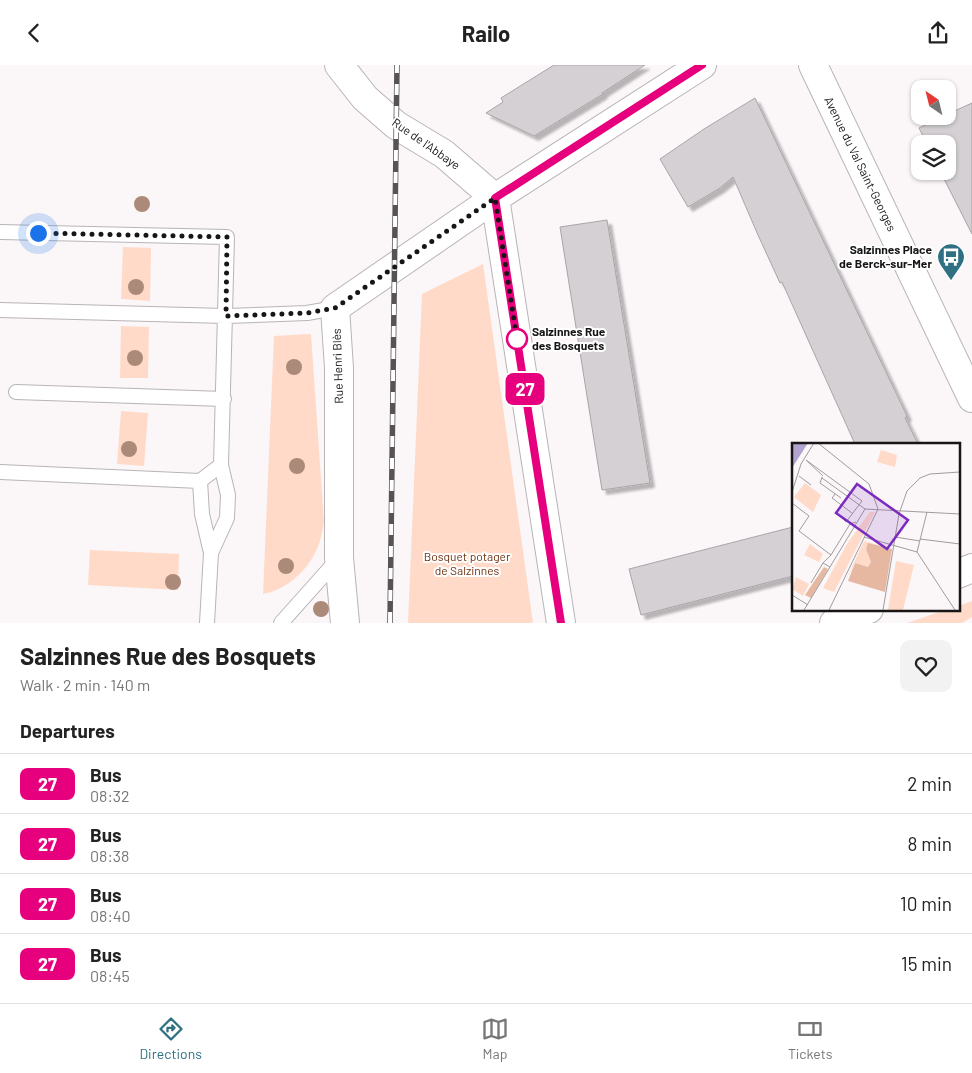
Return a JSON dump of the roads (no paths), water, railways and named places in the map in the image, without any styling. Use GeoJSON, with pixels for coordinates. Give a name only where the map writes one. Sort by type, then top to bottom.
{"type":"FeatureCollection","features":[{"type":"Feature","properties":{"kind":"street","name":"Rue de l'Abbaye"},"geometry":{"type":"LineString","coordinates":[[339,65],[365,98],[396,125],[444,154],[495,198]]}},
{"type":"Feature","properties":{"kind":"street"},"geometry":{"type":"LineString","coordinates":[[335,308],[495,198],[702,65]]}},
{"type":"Feature","properties":{"kind":"street","name":"Avenue du Val Saint-Georges"},"geometry":{"type":"LineString","coordinates":[[813,65],[971,395]]}},
{"type":"Feature","properties":{"kind":"street"},"geometry":{"type":"LineString","coordinates":[[495,198],[561,623]]}},
{"type":"Feature","properties":{"kind":"street","name":"Rue Henri Blès"},"geometry":{"type":"LineString","coordinates":[[335,308],[340,368],[340,558],[345,623]]}},
{"type":"Feature","properties":{"kind":"street"},"geometry":{"type":"LineString","coordinates":[[960,573],[972,569]]}},
{"type":"Feature","properties":{"kind":"street"},"geometry":{"type":"LineString","coordinates":[[834,623],[864,611]]}},
{"type":"Feature","properties":{"kind":"lane"},"geometry":{"type":"LineString","coordinates":[[0,232],[227,237],[221,465],[228,495],[228,519],[211,553]]}},
{"type":"Feature","properties":{"kind":"lane"},"geometry":{"type":"LineString","coordinates":[[0,311],[226,316],[307,313],[335,308]]}},
{"type":"Feature","properties":{"kind":"lane"},"geometry":{"type":"LineString","coordinates":[[16,393],[224,399]]}},
{"type":"Feature","properties":{"kind":"lane"},"geometry":{"type":"LineString","coordinates":[[0,472],[200,481],[221,465]]}},
{"type":"Feature","properties":{"kind":"lane"},"geometry":{"type":"LineString","coordinates":[[200,481],[202,514],[211,553],[207,623]]}},
{"type":"Feature","properties":{"kind":"lane"},"geometry":{"type":"LineString","coordinates":[[282,623],[340,558]]}},
{"type":"Feature","properties":{"kind":"railway"},"geometry":{"type":"LineString","coordinates":[[390,623],[397,65]]}},
{"type":"Feature","properties":{"kind":"place","name":"Salzinnes Place de Berck-sur-Mer"},"geometry":{"type":"Point","coordinates":[951,281]}},
{"type":"Feature","properties":{"kind":"place","name":"Salzinnes Rue des Bosquets"},"geometry":{"type":"Point","coordinates":[517,339]}},
{"type":"Feature","properties":{"kind":"park label","name":"Bosquet potager de Salzinnes"},"geometry":{"type":"Point","coordinates":[467,564]}}]}
